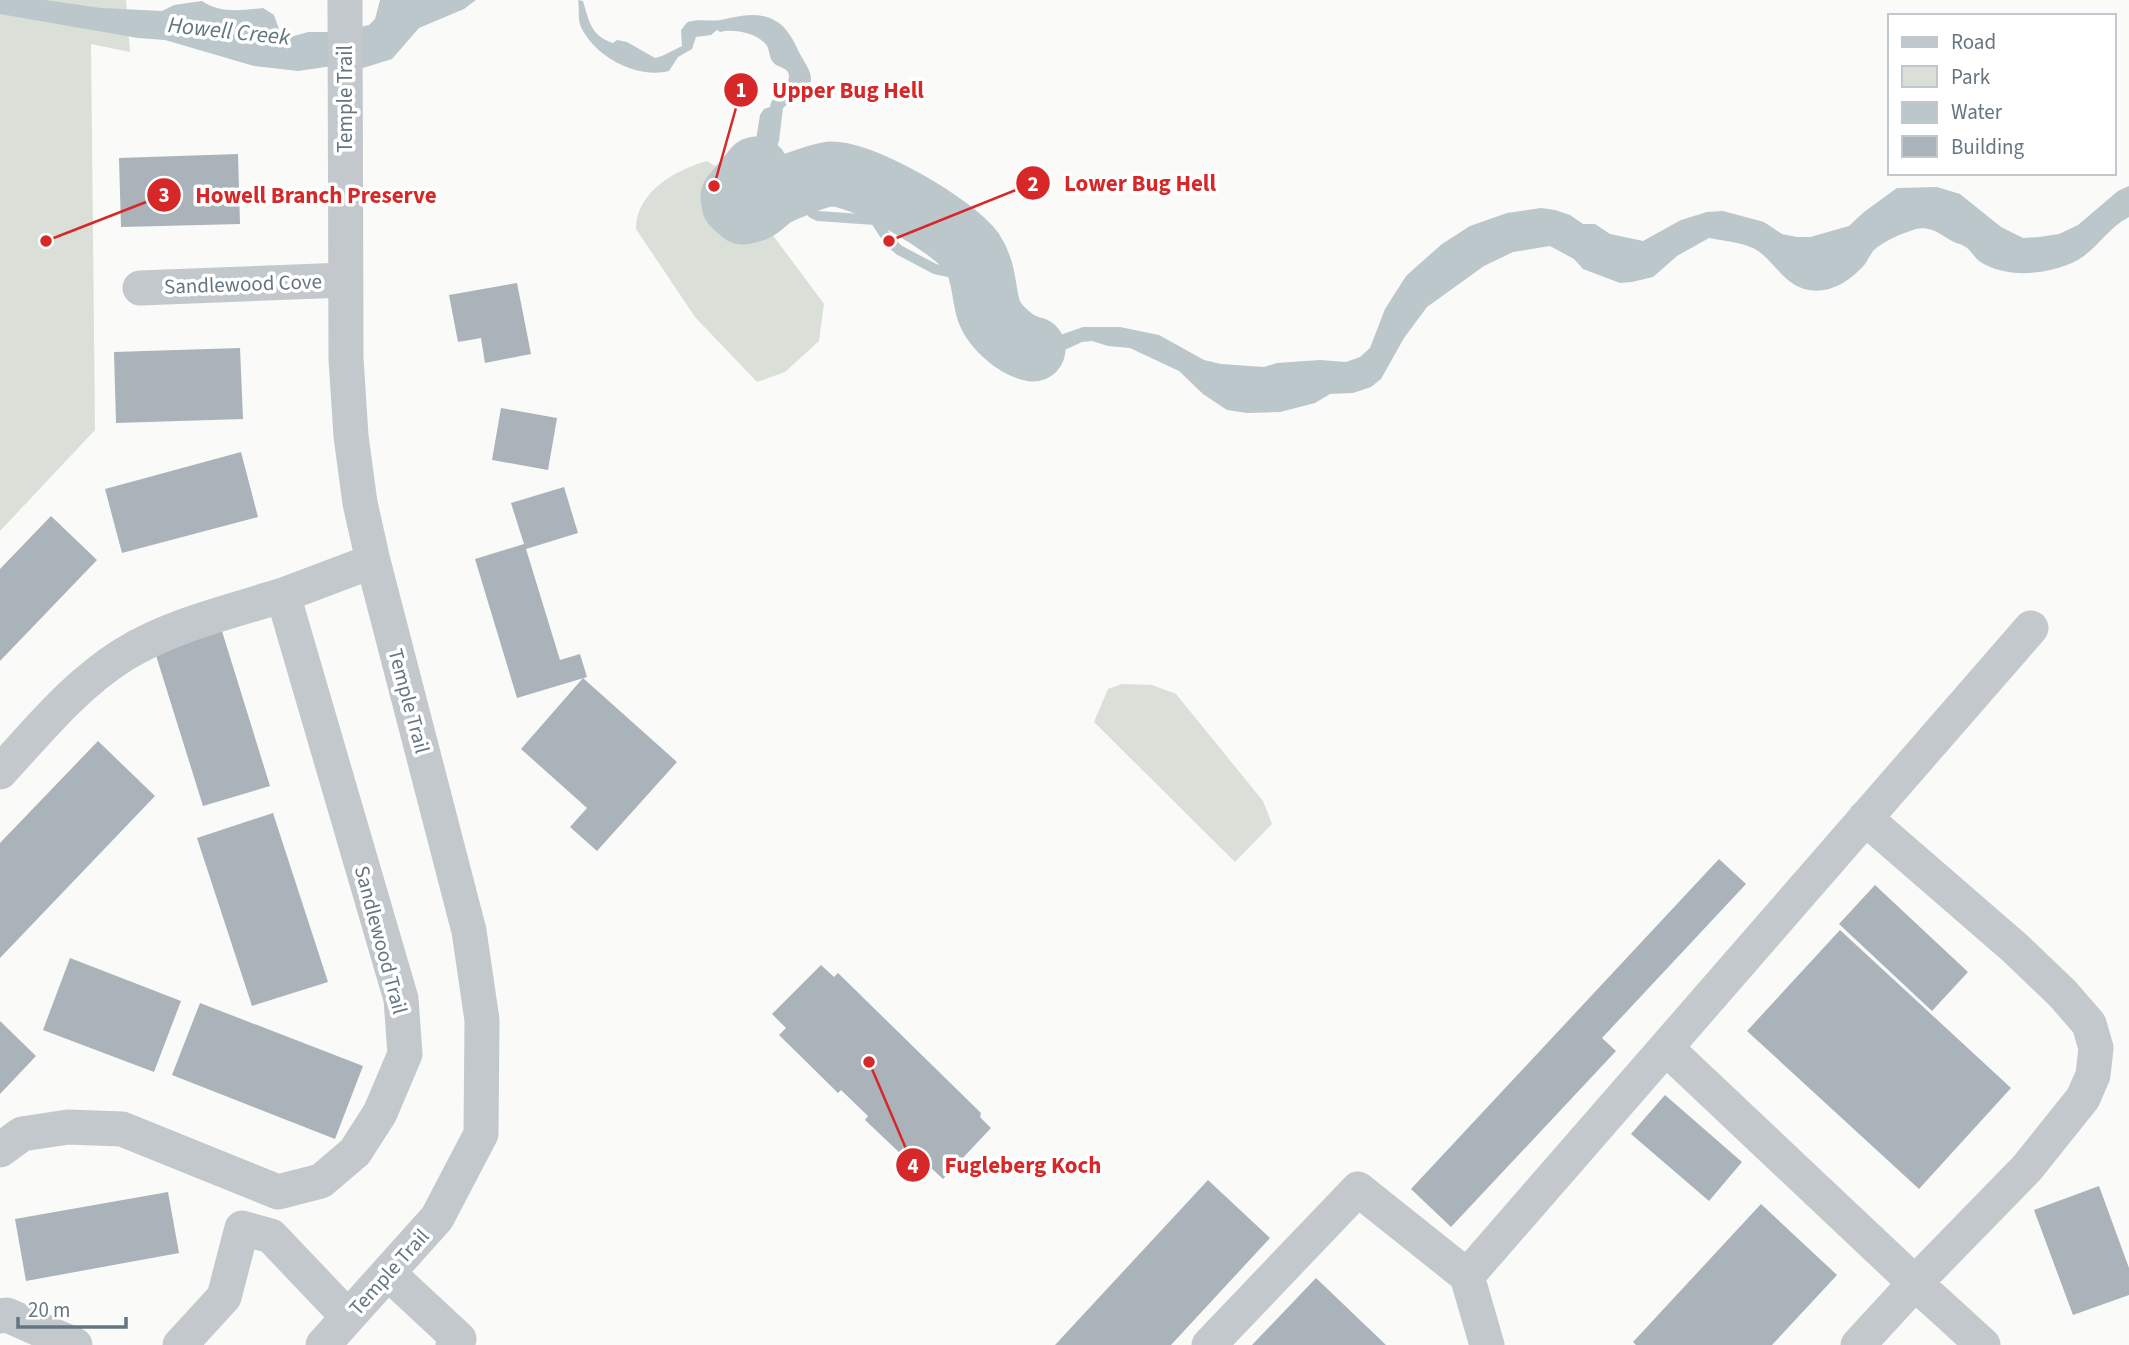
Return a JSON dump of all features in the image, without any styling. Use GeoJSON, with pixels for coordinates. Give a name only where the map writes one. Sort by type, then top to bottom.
{"type":"FeatureCollection","features":[{"type":"Feature","properties":{"kind":"street","name":"Temple Trail"},"geometry":{"type":"LineString","coordinates":[[323,1345],[437,1219],[481,1134],[482,1020],[470,931],[373,561],[360,503],[351,436],[346,359],[345,0]]}},
{"type":"Feature","properties":{"kind":"street","name":"Sandlewood Cove"},"geometry":{"type":"LineString","coordinates":[[140,288],[346,280]]}},
{"type":"Feature","properties":{"kind":"street"},"geometry":{"type":"LineString","coordinates":[[0,772],[72,695],[123,655],[161,635],[283,595],[373,561]]}},
{"type":"Feature","properties":{"kind":"street","name":"Sandlewood Trail"},"geometry":{"type":"LineString","coordinates":[[0,1150],[22,1134],[68,1127],[122,1129],[278,1192],[321,1181],[355,1152],[380,1113],[405,1054],[401,999],[283,595]]}},
{"type":"Feature","properties":{"kind":"street"},"geometry":{"type":"LineString","coordinates":[[1467,1276],[2031,628]]}},
{"type":"Feature","properties":{"kind":"street"},"geometry":{"type":"LineString","coordinates":[[1858,1345],[2027,1168],[2083,1098],[2093,1075],[2096,1048],[2090,1024],[2063,994],[2015,948],[1866,818]]}},
{"type":"Feature","properties":{"kind":"street"},"geometry":{"type":"LineString","coordinates":[[1665,1048],[1983,1345]]}},
{"type":"Feature","properties":{"kind":"street"},"geometry":{"type":"LineString","coordinates":[[1209,1345],[1358,1189],[1467,1276],[1487,1345]]}},
{"type":"Feature","properties":{"kind":"street"},"geometry":{"type":"LineString","coordinates":[[180,1345],[224,1297],[242,1228],[271,1236],[348,1317]]}},
{"type":"Feature","properties":{"kind":"street"},"geometry":{"type":"LineString","coordinates":[[388,1273],[459,1339],[453,1345]]}},
{"type":"Feature","properties":{"kind":"street"},"geometry":{"type":"LineString","coordinates":[[0,1316],[7,1315],[75,1345]]}},
{"type":"Feature","properties":{"kind":"green space"},"geometry":{"type":"Polygon","coordinates":[[[0,0],[126,0],[130,52],[91,44],[95,430],[0,531],[0,0]]]}},
{"type":"Feature","properties":{"kind":"green space"},"geometry":{"type":"Polygon","coordinates":[[[707,161],[717,167],[710,180],[727,229],[738,226],[766,226],[824,304],[819,341],[785,372],[757,382],[695,317],[636,229],[643,204],[660,184],[682,170],[707,161]]]}},
{"type":"Feature","properties":{"kind":"green space"},"geometry":{"type":"Polygon","coordinates":[[[1122,684],[1152,685],[1176,694],[1263,801],[1272,824],[1235,862],[1094,722],[1108,689],[1122,684]]]}},
{"type":"Feature","properties":{"kind":"water"},"geometry":{"type":"Polygon","coordinates":[[[0,0],[45,0],[101,8],[162,11],[174,5],[202,1],[224,9],[263,8],[274,15],[280,32],[294,36],[308,32],[337,32],[369,25],[375,19],[380,0],[476,0],[464,9],[419,28],[392,59],[363,68],[346,64],[298,71],[254,66],[165,40],[138,38],[0,14],[0,0]]]}},
{"type":"Feature","properties":{"kind":"water"},"geometry":{"type":"Polygon","coordinates":[[[578,0],[583,1],[592,27],[600,36],[613,43],[617,40],[627,42],[655,58],[682,46],[681,30],[692,21],[754,15],[768,17],[787,31],[811,79],[806,92],[783,108],[779,141],[769,168],[751,188],[744,202],[749,206],[770,193],[773,197],[767,204],[772,205],[775,210],[770,219],[761,224],[727,229],[715,226],[705,214],[709,184],[714,171],[725,161],[730,166],[746,164],[754,152],[760,115],[764,109],[770,107],[773,99],[784,93],[788,82],[788,73],[773,62],[763,42],[745,33],[717,30],[711,35],[696,37],[692,49],[678,57],[669,71],[644,72],[618,63],[596,48],[581,27],[578,0]]]}},
{"type":"Feature","properties":{"kind":"water"},"geometry":{"type":"Polygon","coordinates":[[[2129,186],[2129,217],[2076,261],[2034,273],[2011,272],[1989,266],[1979,261],[1963,245],[1922,228],[1882,244],[1847,280],[1833,288],[1817,291],[1793,284],[1755,249],[1709,238],[1677,256],[1653,277],[1620,283],[1583,269],[1574,259],[1550,246],[1513,252],[1484,266],[1427,307],[1404,338],[1381,379],[1371,387],[1353,393],[1330,394],[1315,403],[1280,412],[1247,413],[1227,410],[1203,394],[1179,371],[1130,348],[1092,341],[1082,342],[1054,355],[1030,358],[1019,355],[984,322],[976,310],[971,293],[987,281],[1010,323],[1025,340],[1046,340],[1083,327],[1120,327],[1159,335],[1204,360],[1221,364],[1264,367],[1277,363],[1320,360],[1346,362],[1360,357],[1370,348],[1385,309],[1406,276],[1442,244],[1470,226],[1507,213],[1541,208],[1555,210],[1570,215],[1583,224],[1595,224],[1610,234],[1643,241],[1681,220],[1707,212],[1723,211],[1764,222],[1782,234],[1810,237],[1849,226],[1897,188],[1937,187],[1960,194],[2001,227],[2023,238],[2059,234],[2078,225],[2118,191],[2129,186]]]}},
{"type":"Feature","properties":{"kind":"building"},"geometry":{"type":"Polygon","coordinates":[[[238,154],[240,224],[121,227],[119,158],[238,154]]]}},
{"type":"Feature","properties":{"kind":"building"},"geometry":{"type":"Polygon","coordinates":[[[517,283],[531,354],[485,363],[481,338],[458,342],[449,295],[517,283]]]}},
{"type":"Feature","properties":{"kind":"building"},"geometry":{"type":"Polygon","coordinates":[[[240,348],[243,419],[116,423],[114,352],[240,348]]]}},
{"type":"Feature","properties":{"kind":"building"},"geometry":{"type":"Polygon","coordinates":[[[501,408],[557,418],[548,470],[492,460],[501,408]]]}},
{"type":"Feature","properties":{"kind":"building"},"geometry":{"type":"Polygon","coordinates":[[[241,452],[258,517],[122,553],[105,489],[241,452]]]}},
{"type":"Feature","properties":{"kind":"building"},"geometry":{"type":"Polygon","coordinates":[[[564,487],[578,533],[526,549],[560,660],[580,654],[587,677],[517,698],[475,559],[524,544],[511,503],[564,487]]]}},
{"type":"Feature","properties":{"kind":"building"},"geometry":{"type":"Polygon","coordinates":[[[51,516],[97,560],[0,661],[0,569],[51,516]]]}},
{"type":"Feature","properties":{"kind":"building"},"geometry":{"type":"Polygon","coordinates":[[[221,628],[270,786],[203,806],[154,649],[221,628]]]}},
{"type":"Feature","properties":{"kind":"building"},"geometry":{"type":"Polygon","coordinates":[[[583,678],[677,762],[597,851],[570,827],[587,808],[521,749],[583,678]]]}},
{"type":"Feature","properties":{"kind":"building"},"geometry":{"type":"Polygon","coordinates":[[[98,741],[155,796],[0,958],[0,843],[98,741]]]}},
{"type":"Feature","properties":{"kind":"building"},"geometry":{"type":"Polygon","coordinates":[[[273,813],[328,982],[252,1006],[197,838],[273,813]]]}},
{"type":"Feature","properties":{"kind":"building"},"geometry":{"type":"Polygon","coordinates":[[[1719,859],[1746,884],[1602,1038],[1616,1051],[1451,1227],[1411,1189],[1719,859]]]}},
{"type":"Feature","properties":{"kind":"building"},"geometry":{"type":"Polygon","coordinates":[[[1875,885],[1968,972],[1932,1011],[1839,924],[1875,885]]]}},
{"type":"Feature","properties":{"kind":"building"},"geometry":{"type":"Polygon","coordinates":[[[1840,930],[2011,1088],[1919,1189],[1747,1031],[1840,930]]]}},
{"type":"Feature","properties":{"kind":"building"},"geometry":{"type":"Polygon","coordinates":[[[70,958],[181,1001],[154,1072],[43,1030],[70,958]]]}},
{"type":"Feature","properties":{"kind":"building"},"geometry":{"type":"Polygon","coordinates":[[[821,965],[834,977],[838,973],[981,1113],[980,1117],[991,1128],[943,1179],[929,1166],[922,1174],[865,1120],[868,1116],[841,1090],[838,1093],[779,1035],[786,1028],[772,1014],[821,965]]]}},
{"type":"Feature","properties":{"kind":"building"},"geometry":{"type":"Polygon","coordinates":[[[200,1003],[363,1066],[335,1139],[172,1075],[200,1003]]]}},
{"type":"Feature","properties":{"kind":"building"},"geometry":{"type":"Polygon","coordinates":[[[0,1021],[36,1056],[0,1094],[0,1021]]]}},
{"type":"Feature","properties":{"kind":"building"},"geometry":{"type":"Polygon","coordinates":[[[1665,1095],[1742,1162],[1709,1201],[1631,1134],[1665,1095]]]}},
{"type":"Feature","properties":{"kind":"building"},"geometry":{"type":"Polygon","coordinates":[[[1208,1180],[1270,1238],[1171,1345],[1055,1345],[1208,1180]]]}},
{"type":"Feature","properties":{"kind":"building"},"geometry":{"type":"Polygon","coordinates":[[[2099,1186],[2129,1268],[2129,1295],[2073,1315],[2034,1210],[2099,1186]]]}},
{"type":"Feature","properties":{"kind":"building"},"geometry":{"type":"Polygon","coordinates":[[[168,1192],[179,1253],[26,1281],[15,1219],[168,1192]]]}},
{"type":"Feature","properties":{"kind":"building"},"geometry":{"type":"Polygon","coordinates":[[[1761,1204],[1837,1275],[1772,1345],[1636,1345],[1633,1342],[1761,1204]]]}},
{"type":"Feature","properties":{"kind":"building"},"geometry":{"type":"Polygon","coordinates":[[[1316,1278],[1386,1345],[1252,1345],[1316,1278]]]}},
{"type":"Feature","properties":{"kind":"waterway","name":"Howell Creek"},"geometry":{"type":"LineString","coordinates":[[756,169],[733,197],[734,204],[743,212],[756,208],[790,187],[830,174],[845,176],[884,191],[927,216],[962,241],[972,252],[979,266],[988,308],[995,322],[1013,339],[1033,349]]}},
{"type":"Feature","properties":{"kind":"waterway"},"geometry":{"type":"LineString","coordinates":[[763,205],[779,207],[799,203],[810,207],[812,213],[818,216],[875,220],[889,241],[899,250],[935,269],[958,274],[968,280],[981,305]]}},
{"type":"Feature","properties":{"kind":"place","name":"Upper Bug Hell"},"geometry":{"type":"Point","coordinates":[714,186]}},
{"type":"Feature","properties":{"kind":"place","name":"Howell Branch Preserve"},"geometry":{"type":"Point","coordinates":[46,241]}},
{"type":"Feature","properties":{"kind":"place","name":"Lower Bug Hell"},"geometry":{"type":"Point","coordinates":[889,241]}},
{"type":"Feature","properties":{"kind":"place","name":"Fugleberg Koch"},"geometry":{"type":"Point","coordinates":[869,1062]}}]}
